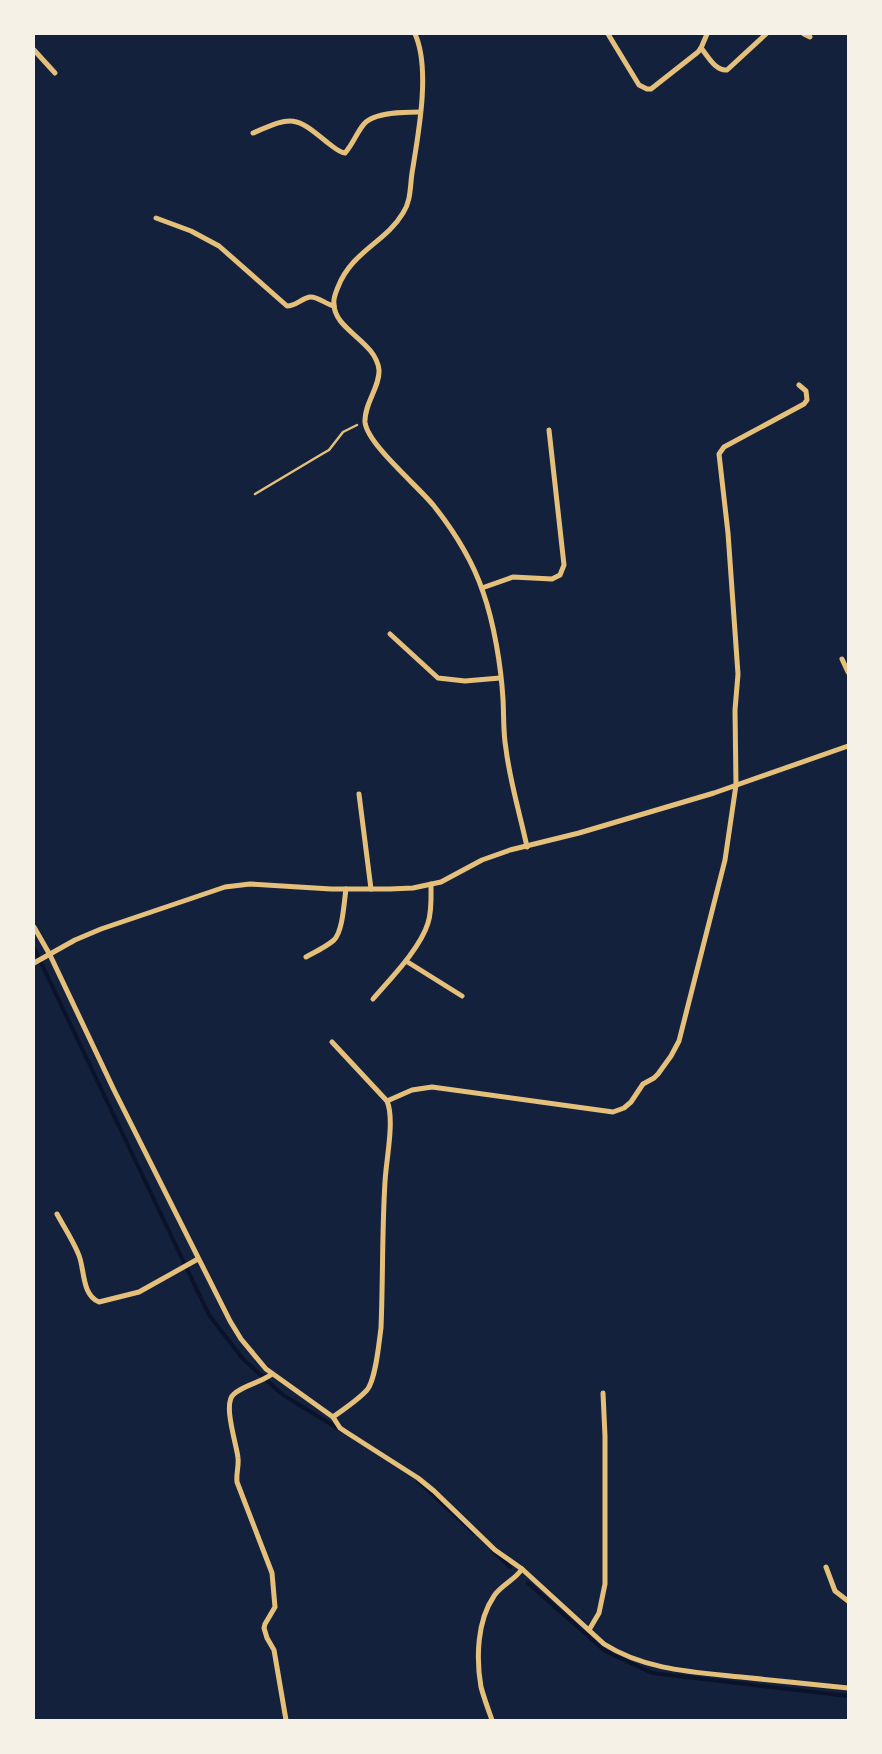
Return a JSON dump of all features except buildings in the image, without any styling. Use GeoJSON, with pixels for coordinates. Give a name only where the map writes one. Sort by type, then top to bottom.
{"type":"FeatureCollection","features":[{"type":"Feature","properties":{"kind":"street"},"geometry":{"type":"LineString","coordinates":[[415,34],[420,49],[422,74],[420,112],[408,203],[395,224],[353,261],[339,284],[334,306],[342,322],[377,359],[379,373],[365,422],[370,434],[379,448],[419,488],[443,519],[469,560],[482,588],[491,624],[500,678],[506,750],[527,847]]}},
{"type":"Feature","properties":{"kind":"street"},"geometry":{"type":"LineString","coordinates":[[608,34],[639,85],[647,89],[651,89],[698,52],[707,34]]}},
{"type":"Feature","properties":{"kind":"street"},"geometry":{"type":"LineString","coordinates":[[701,48],[715,66],[722,70],[727,70],[766,34]]}},
{"type":"Feature","properties":{"kind":"street"},"geometry":{"type":"LineString","coordinates":[[34,50],[54,73]]}},
{"type":"Feature","properties":{"kind":"street"},"geometry":{"type":"LineString","coordinates":[[253,133],[283,122],[297,121],[339,152],[345,153],[370,119],[402,112],[420,112]]}},
{"type":"Feature","properties":{"kind":"street"},"geometry":{"type":"LineString","coordinates":[[156,218],[191,231],[219,246],[287,306],[293,306],[310,297],[314,297],[334,306]]}},
{"type":"Feature","properties":{"kind":"street"},"geometry":{"type":"LineString","coordinates":[[387,1101],[412,1090],[432,1087],[613,1112],[624,1108],[637,1094],[643,1084],[654,1078],[672,1056],[679,1041],[725,860],[736,785],[735,710],[738,674],[728,533],[719,454],[724,447],[804,404],[807,400],[806,390],[799,385]]}},
{"type":"Feature","properties":{"kind":"street"},"geometry":{"type":"LineString","coordinates":[[482,588],[513,577],[552,579],[563,571],[561,534],[549,430]]}},
{"type":"Feature","properties":{"kind":"street"},"geometry":{"type":"LineString","coordinates":[[390,634],[438,678],[465,681],[500,678]]}},
{"type":"Feature","properties":{"kind":"street"},"geometry":{"type":"LineString","coordinates":[[842,659],[848,672]]}},
{"type":"Feature","properties":{"kind":"street"},"geometry":{"type":"LineString","coordinates":[[34,963],[75,940],[101,929],[225,887],[250,884],[346,890],[414,888],[431,884],[448,879],[482,860],[510,850],[625,820],[736,785],[848,746]]}},
{"type":"Feature","properties":{"kind":"street"},"geometry":{"type":"LineString","coordinates":[[359,794],[371,889]]}},
{"type":"Feature","properties":{"kind":"street"},"geometry":{"type":"LineString","coordinates":[[373,999],[406,961],[428,925],[431,884]]}},
{"type":"Feature","properties":{"kind":"street"},"geometry":{"type":"LineString","coordinates":[[306,957],[331,942],[337,936],[346,890]]}},
{"type":"Feature","properties":{"kind":"street"},"geometry":{"type":"LineString","coordinates":[[34,927],[50,955],[196,1260],[241,1339],[269,1376],[333,1417],[340,1428],[423,1482],[449,1504],[495,1550],[522,1569],[604,1644],[618,1653],[652,1665],[684,1671],[848,1688]]}},
{"type":"Feature","properties":{"kind":"street"},"geometry":{"type":"LineString","coordinates":[[406,961],[462,996]]}},
{"type":"Feature","properties":{"kind":"street"},"geometry":{"type":"LineString","coordinates":[[332,1042],[387,1101],[390,1122],[385,1179],[381,1328],[371,1384],[366,1391],[333,1417]]}},
{"type":"Feature","properties":{"kind":"street"},"geometry":{"type":"LineString","coordinates":[[57,1214],[80,1256],[86,1286],[94,1300],[99,1302],[139,1292],[196,1260]]}},
{"type":"Feature","properties":{"kind":"street"},"geometry":{"type":"LineString","coordinates":[[269,1376],[257,1384],[234,1393],[231,1397],[230,1416],[239,1462],[236,1474],[237,1482],[272,1573],[275,1607],[264,1628],[274,1650],[286,1720]]}},
{"type":"Feature","properties":{"kind":"street"},"geometry":{"type":"LineString","coordinates":[[589,1630],[599,1613],[605,1584],[605,1436],[603,1393]]}},
{"type":"Feature","properties":{"kind":"street"},"geometry":{"type":"LineString","coordinates":[[826,1567],[835,1591],[848,1601]]}},
{"type":"Feature","properties":{"kind":"street"},"geometry":{"type":"LineString","coordinates":[[492,1720],[482,1688],[478,1662],[479,1645],[490,1603],[496,1594],[517,1576],[522,1569]]}},
{"type":"Feature","properties":{"kind":"path"},"geometry":{"type":"LineString","coordinates":[[255,494],[329,450],[343,432],[365,422]]}},
{"type":"Feature","properties":{"kind":"waterway"},"geometry":{"type":"LineString","coordinates":[[34,948],[209,1315],[243,1359],[283,1395],[342,1431]]}},
{"type":"Feature","properties":{"kind":"waterway"},"geometry":{"type":"LineString","coordinates":[[418,1481],[474,1533]]}},
{"type":"Feature","properties":{"kind":"waterway"},"geometry":{"type":"LineString","coordinates":[[493,1551],[510,1567]]}},
{"type":"Feature","properties":{"kind":"waterway"},"geometry":{"type":"LineString","coordinates":[[528,1583],[605,1651],[652,1673],[848,1696]]}}]}
